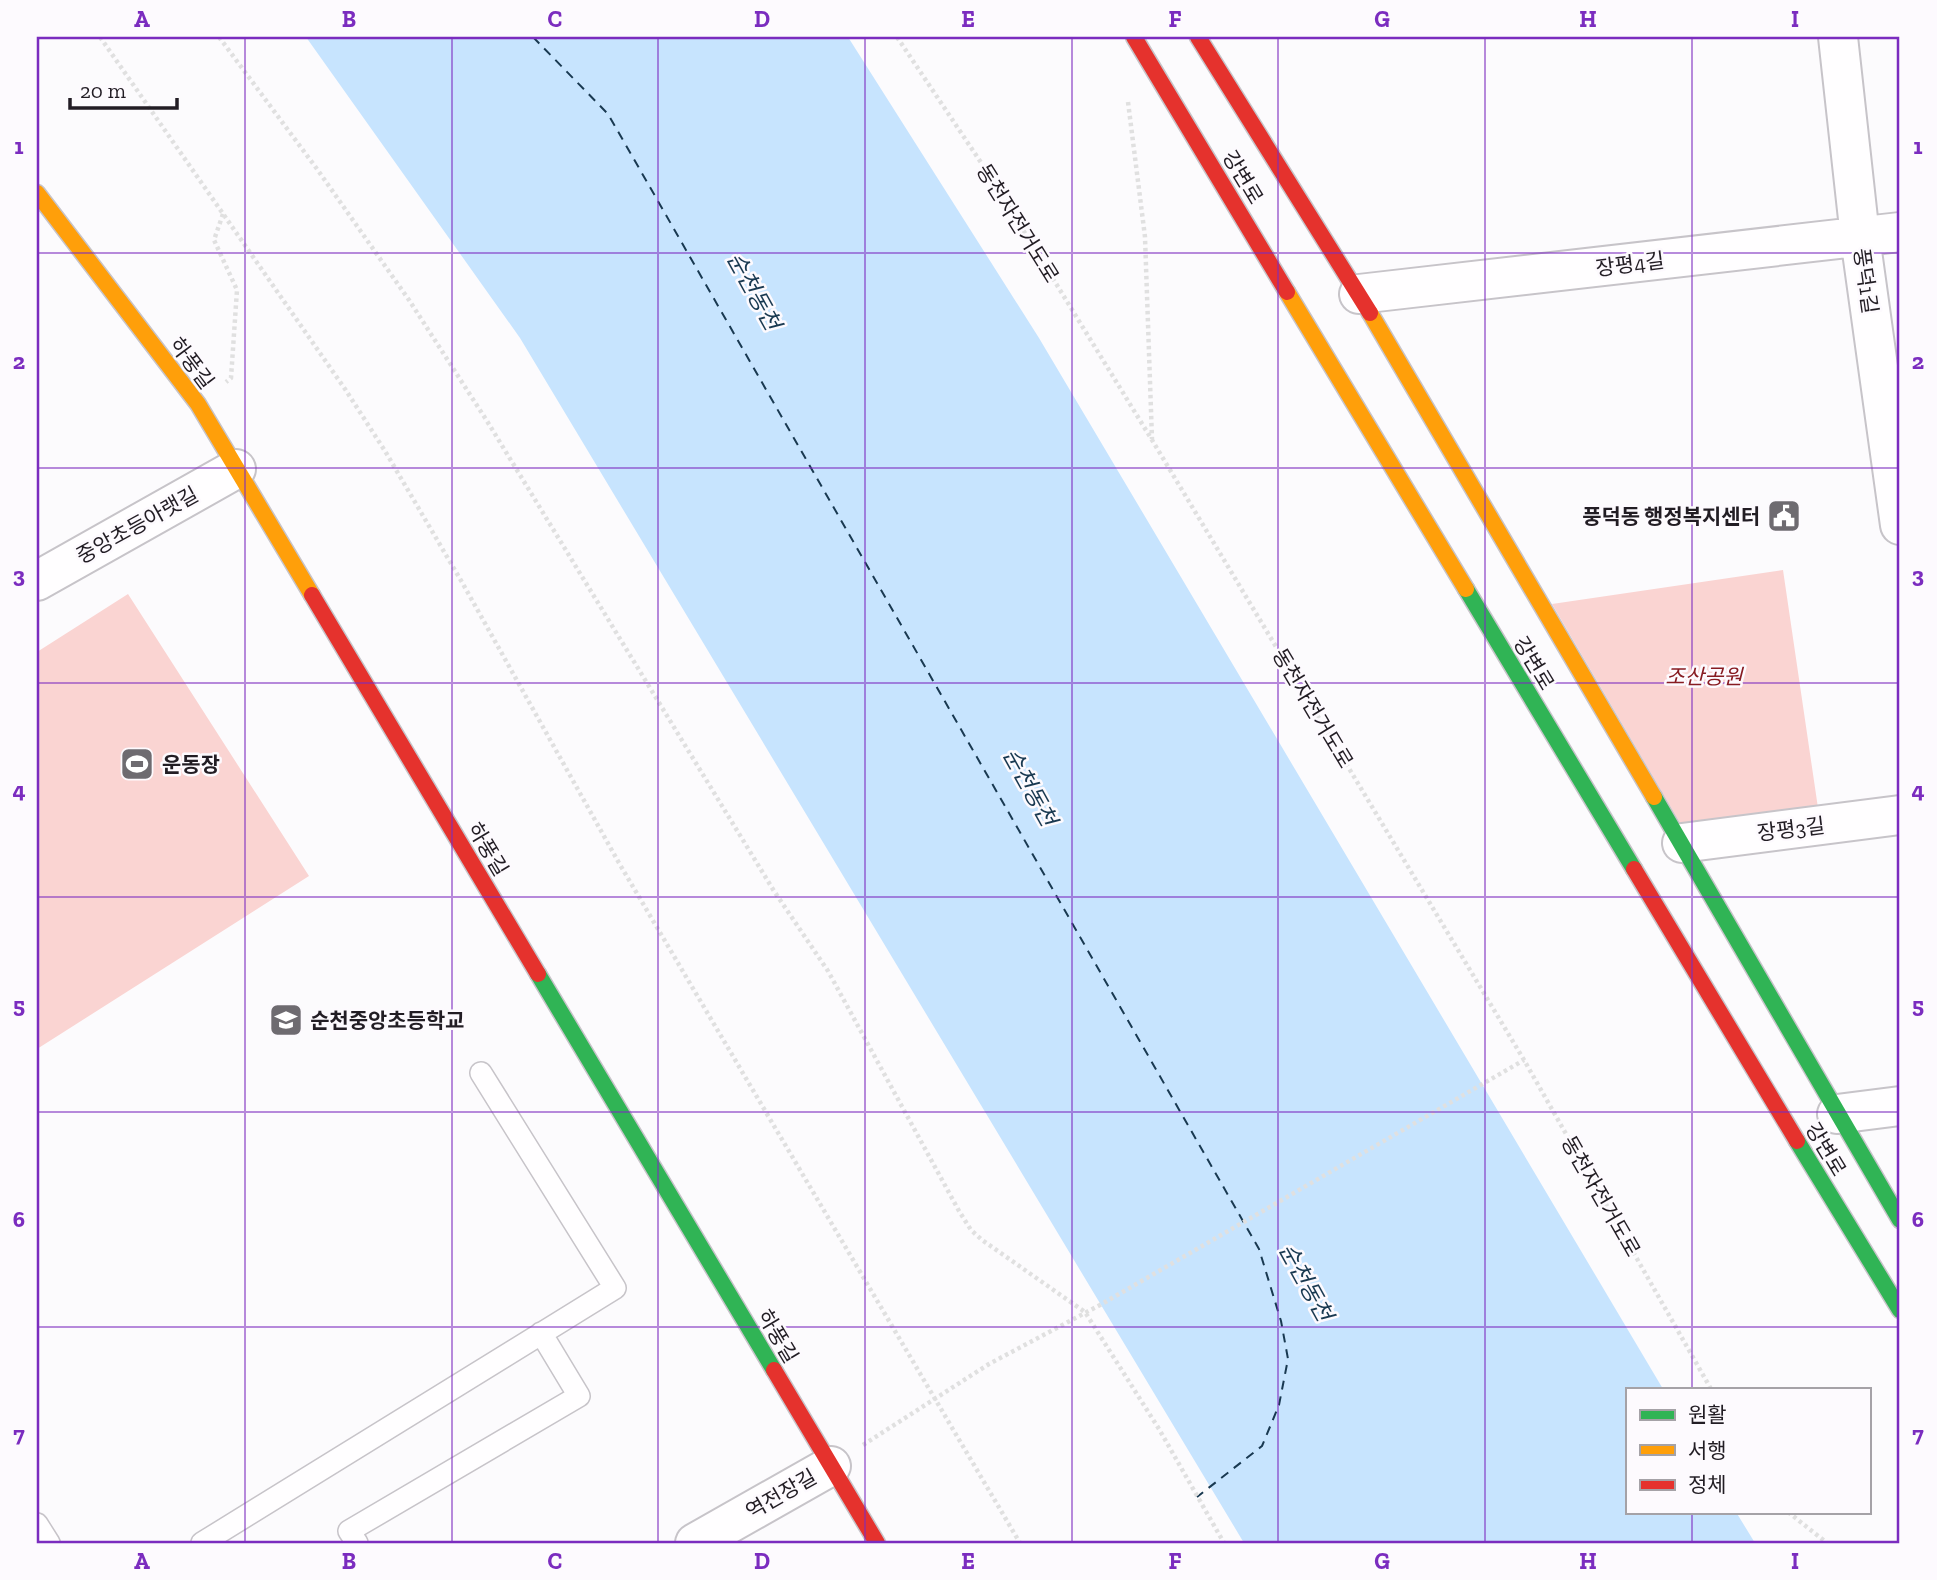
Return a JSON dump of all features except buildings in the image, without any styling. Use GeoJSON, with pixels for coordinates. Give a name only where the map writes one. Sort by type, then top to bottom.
{"type":"FeatureCollection","features":[{"type":"Feature","properties":{"kind":"main road","name":"강변로"},"geometry":{"type":"LineString","coordinates":[[1134,37],[1900,1310]]}},
{"type":"Feature","properties":{"kind":"main road","name":"강변로"},"geometry":{"type":"LineString","coordinates":[[1198,37],[1359,295],[1682,843],[1900,1220]]}},
{"type":"Feature","properties":{"kind":"main road","name":"하풍길"},"geometry":{"type":"LineString","coordinates":[[40,204],[198,404],[877,1543]]}},
{"type":"Feature","properties":{"kind":"street","name":"풍덕1길"},"geometry":{"type":"LineString","coordinates":[[1838,37],[1860,237],[1900,522]]}},
{"type":"Feature","properties":{"kind":"street","name":"장평4길"},"geometry":{"type":"LineString","coordinates":[[1359,295],[1900,232]]}},
{"type":"Feature","properties":{"kind":"street","name":"중앙초등아랫길"},"geometry":{"type":"LineString","coordinates":[[37,581],[236,469]]}},
{"type":"Feature","properties":{"kind":"street","name":"장평3길"},"geometry":{"type":"LineString","coordinates":[[1682,843],[1900,815]]}},
{"type":"Feature","properties":{"kind":"street"},"geometry":{"type":"LineString","coordinates":[[1837,1114],[1900,1106]]}},
{"type":"Feature","properties":{"kind":"street","name":"역전장길"},"geometry":{"type":"LineString","coordinates":[[695,1543],[831,1466]]}},
{"type":"Feature","properties":{"kind":"lane"},"geometry":{"type":"LineString","coordinates":[[202,1543],[615,1288],[481,1073]]}},
{"type":"Feature","properties":{"kind":"lane"},"geometry":{"type":"LineString","coordinates":[[357,1543],[349,1531],[579,1396],[541,1333]]}},
{"type":"Feature","properties":{"kind":"lane"},"geometry":{"type":"LineString","coordinates":[[37,1524],[49,1543]]}},
{"type":"Feature","properties":{"kind":"path"},"geometry":{"type":"LineString","coordinates":[[100,37],[386,451],[619,863],[1020,1543]]}},
{"type":"Feature","properties":{"kind":"path"},"geometry":{"type":"LineString","coordinates":[[219,37],[394,278],[487,421],[774,891],[828,971],[971,1230],[1085,1312],[1159,1429],[1224,1543]]}},
{"type":"Feature","properties":{"kind":"path","name":"동천자전거도로"},"geometry":{"type":"LineString","coordinates":[[897,37],[990,176],[1152,440],[1524,1060],[1711,1388]]}},
{"type":"Feature","properties":{"kind":"path"},"geometry":{"type":"LineString","coordinates":[[1126,90],[1145,237],[1152,440]]}},
{"type":"Feature","properties":{"kind":"path"},"geometry":{"type":"LineString","coordinates":[[198,404],[231,378],[237,290],[214,240],[223,213]]}},
{"type":"Feature","properties":{"kind":"path"},"geometry":{"type":"LineString","coordinates":[[831,1466],[989,1364],[1100,1305],[1524,1060]]}},
{"type":"Feature","properties":{"kind":"path"},"geometry":{"type":"LineString","coordinates":[[1790,1514],[1826,1543]]}},
{"type":"Feature","properties":{"kind":"green space","name":"조산공원"},"geometry":{"type":"Polygon","coordinates":[[[1783,570],[1818,808],[1683,828],[1552,604],[1783,570]]]}},
{"type":"Feature","properties":{"kind":"green space","name":"운동장"},"geometry":{"type":"Polygon","coordinates":[[[128,594],[309,876],[37,1049],[37,652],[128,594]]]}},
{"type":"Feature","properties":{"kind":"water","name":"순천동천"},"geometry":{"type":"Polygon","coordinates":[[[306,37],[848,37],[1039,338],[1662,1388],[1626,1388],[1626,1514],[1737,1514],[1755,1543],[1244,1543],[520,338],[306,37]]]}},
{"type":"Feature","properties":{"kind":"ferry route"},"geometry":{"type":"LineString","coordinates":[[533,37],[608,114],[1259,1249],[1281,1321],[1288,1359],[1279,1405],[1262,1446],[1197,1497]]}},
{"type":"Feature","properties":{"kind":"traffic: fast"},"geometry":{"type":"LineString","coordinates":[[1466,589],[1634,869]]}},
{"type":"Feature","properties":{"kind":"traffic: fast"},"geometry":{"type":"LineString","coordinates":[[1654,797],[1900,1220]]}},
{"type":"Feature","properties":{"kind":"traffic: fast"},"geometry":{"type":"LineString","coordinates":[[538,974],[774,1370]]}},
{"type":"Feature","properties":{"kind":"traffic: fast"},"geometry":{"type":"LineString","coordinates":[[1797,1141],[1900,1310]]}},
{"type":"Feature","properties":{"kind":"traffic: slow"},"geometry":{"type":"LineString","coordinates":[[37,193],[198,404],[312,595]]}},
{"type":"Feature","properties":{"kind":"traffic: slow"},"geometry":{"type":"LineString","coordinates":[[1287,292],[1466,589]]}},
{"type":"Feature","properties":{"kind":"traffic: slow"},"geometry":{"type":"LineString","coordinates":[[1370,313],[1654,797]]}},
{"type":"Feature","properties":{"kind":"traffic: jam"},"geometry":{"type":"LineString","coordinates":[[1134,37],[1287,292]]}},
{"type":"Feature","properties":{"kind":"traffic: jam"},"geometry":{"type":"LineString","coordinates":[[1198,37],[1370,313]]}},
{"type":"Feature","properties":{"kind":"traffic: jam"},"geometry":{"type":"LineString","coordinates":[[312,595],[538,974]]}},
{"type":"Feature","properties":{"kind":"traffic: jam"},"geometry":{"type":"LineString","coordinates":[[1634,869],[1797,1141]]}},
{"type":"Feature","properties":{"kind":"traffic: jam"},"geometry":{"type":"LineString","coordinates":[[774,1370],[877,1543]]}},
{"type":"Feature","properties":{"kind":"place","name":"풍덕동 행정복지센터"},"geometry":{"type":"Point","coordinates":[1784,516]}},
{"type":"Feature","properties":{"kind":"place","name":"운동장"},"geometry":{"type":"Point","coordinates":[137,764]}},
{"type":"Feature","properties":{"kind":"place","name":"순천중앙초등학교"},"geometry":{"type":"Point","coordinates":[286,1020]}}]}
